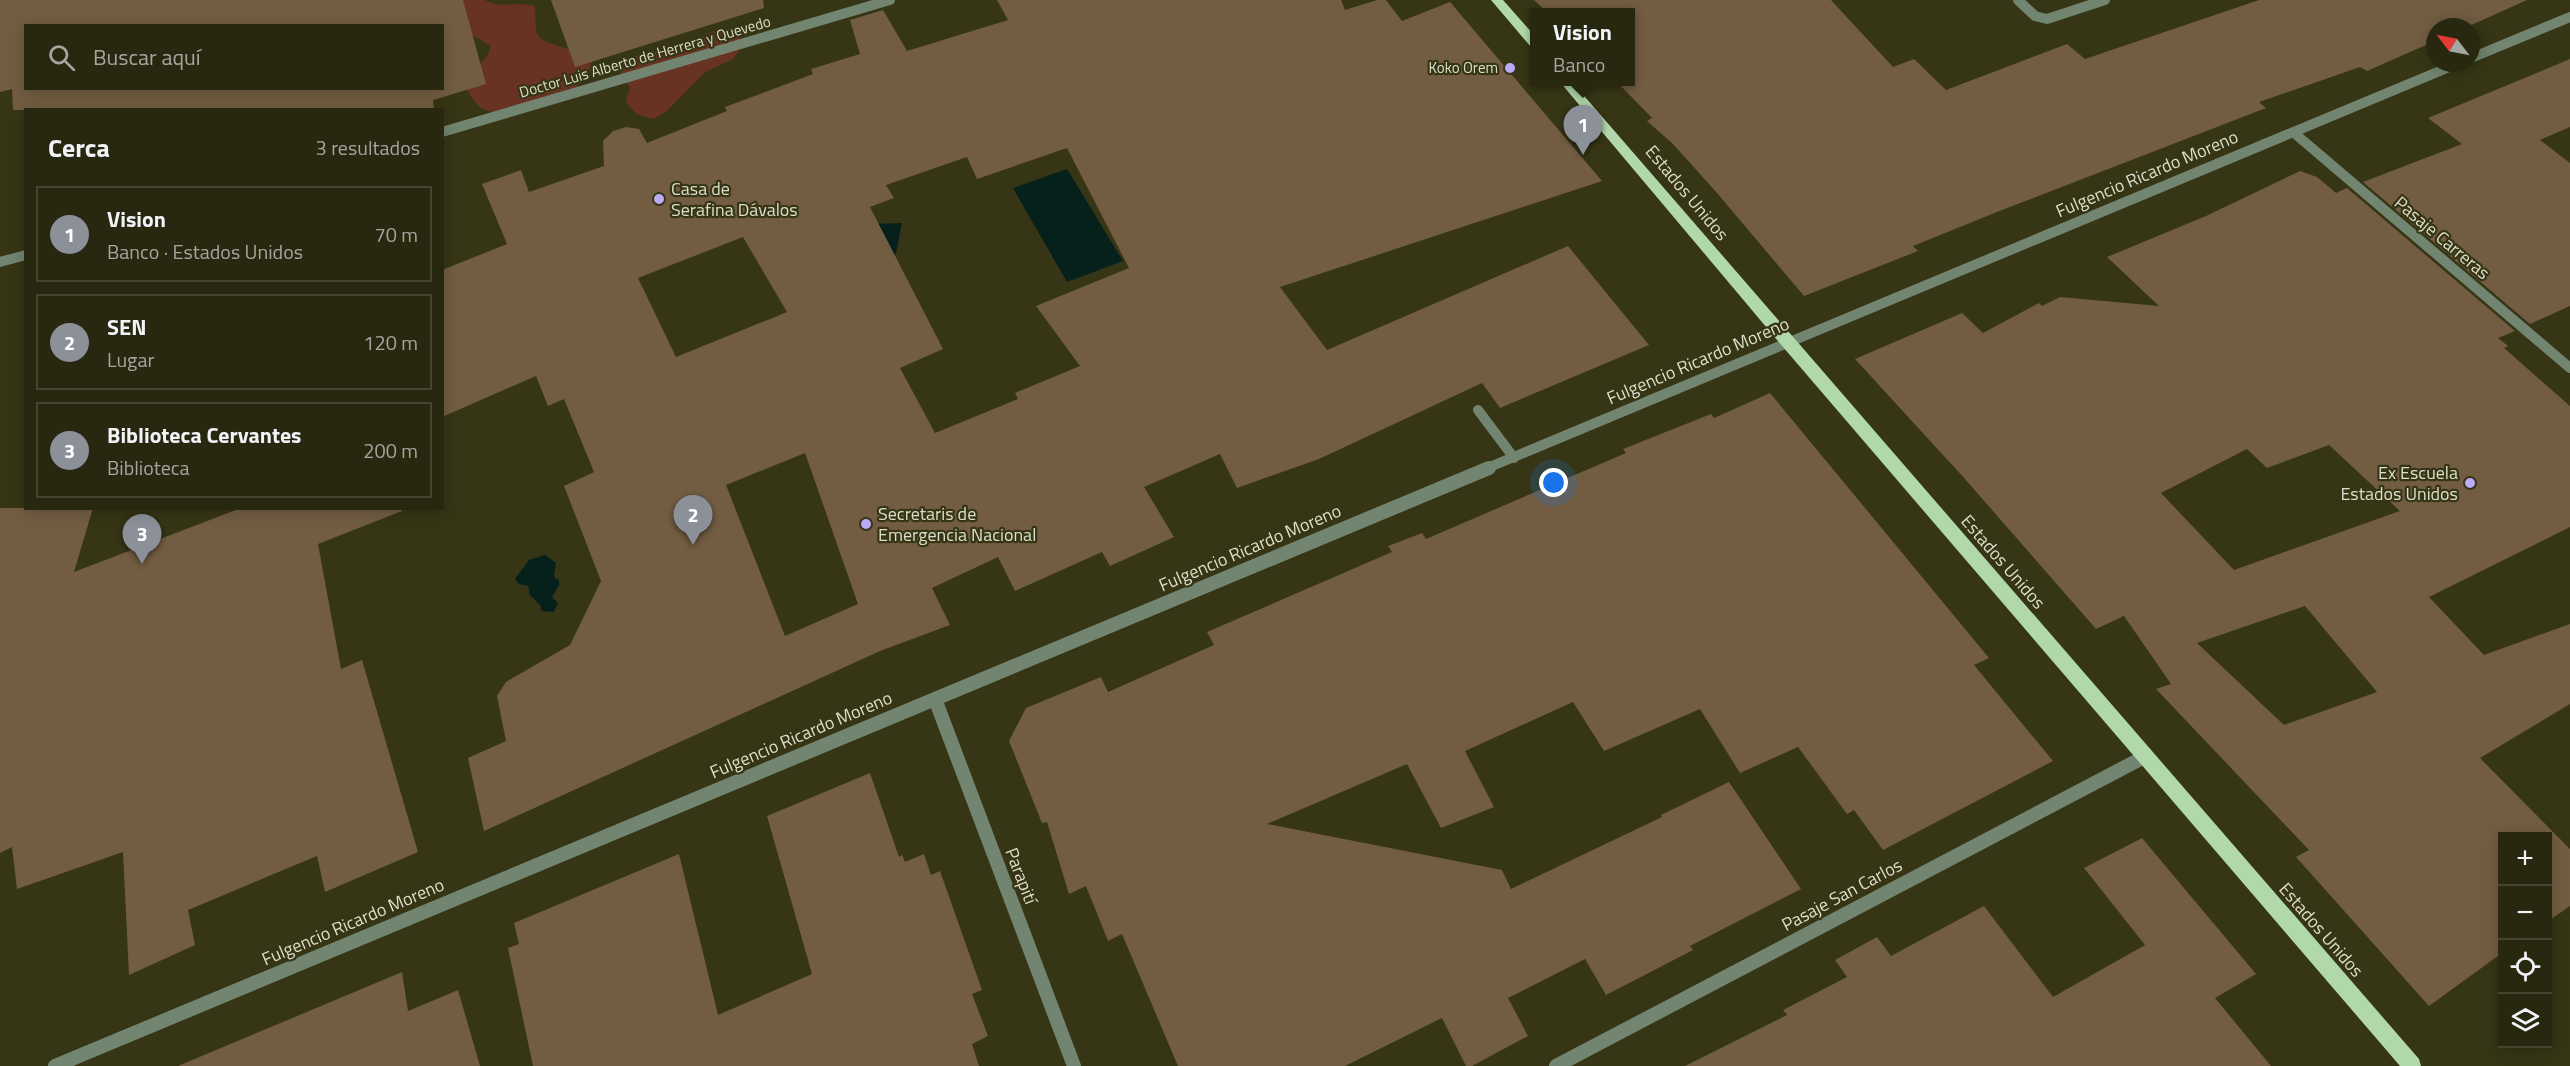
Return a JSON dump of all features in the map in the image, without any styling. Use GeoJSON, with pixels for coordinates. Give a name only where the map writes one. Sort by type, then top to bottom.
{"type":"FeatureCollection","features":[{"type":"Feature","properties":{"kind":"main road"},"geometry":{"type":"LineString","coordinates":[[1497,0],[1530,38]]}},
{"type":"Feature","properties":{"kind":"main road","name":"Estados Unidos"},"geometry":{"type":"LineString","coordinates":[[1570,86],[1788,343],[2412,1066]]}},
{"type":"Feature","properties":{"kind":"street","name":"Doctor Luis Alberto de Herrera y Quevedo"},"geometry":{"type":"LineString","coordinates":[[444,131],[890,0]]}},
{"type":"Feature","properties":{"kind":"street"},"geometry":{"type":"LineString","coordinates":[[2018,0],[2035,16],[2047,19],[2105,0]]}},
{"type":"Feature","properties":{"kind":"street"},"geometry":{"type":"LineString","coordinates":[[2480,54],[2570,17]]}},
{"type":"Feature","properties":{"kind":"street","name":"Fulgencio Ricardo Moreno"},"geometry":{"type":"LineString","coordinates":[[55,1066],[2437,72]]}},
{"type":"Feature","properties":{"kind":"street","name":"Pasaje Carreras"},"geometry":{"type":"LineString","coordinates":[[2293,132],[2570,368]]}},
{"type":"Feature","properties":{"kind":"street"},"geometry":{"type":"LineString","coordinates":[[0,262],[24,256]]}},
{"type":"Feature","properties":{"kind":"street"},"geometry":{"type":"LineString","coordinates":[[1478,410],[1514,458]]}},
{"type":"Feature","properties":{"kind":"street","name":"Parapití"},"geometry":{"type":"LineString","coordinates":[[935,699],[1074,1066]]}},
{"type":"Feature","properties":{"kind":"street","name":"Pasaje San Carlos"},"geometry":{"type":"LineString","coordinates":[[1556,1066],[2146,756]]}},
{"type":"Feature","properties":{"kind":"shaded area"},"geometry":{"type":"Polygon","coordinates":[[[413,0],[485,0],[502,5],[534,6],[538,35],[554,45],[592,58],[588,71],[579,84],[550,103],[516,113],[486,110],[476,103],[465,86],[467,80],[486,57],[491,46],[413,0]]]}},
{"type":"Feature","properties":{"kind":"shaded area"},"geometry":{"type":"Polygon","coordinates":[[[717,30],[733,31],[741,39],[740,49],[733,59],[705,72],[667,111],[654,119],[641,115],[631,108],[626,100],[630,88],[619,70],[626,63],[645,53],[679,48],[717,30]]]}},
{"type":"Feature","properties":{"kind":"water"},"geometry":{"type":"Polygon","coordinates":[[[1067,169],[1123,261],[1067,282],[1013,188],[1067,169]]]}},
{"type":"Feature","properties":{"kind":"water"},"geometry":{"type":"Polygon","coordinates":[[[902,223],[896,253],[894,256],[876,224],[902,223]]]}},
{"type":"Feature","properties":{"kind":"water"},"geometry":{"type":"Polygon","coordinates":[[[545,555],[556,563],[554,577],[559,580],[559,585],[552,597],[558,603],[554,612],[541,611],[541,606],[530,595],[528,586],[519,584],[515,579],[529,560],[545,555]]]}},
{"type":"Feature","properties":{"kind":"building"},"geometry":{"type":"Polygon","coordinates":[[[0,0],[463,0],[486,84],[433,100],[434,108],[24,108],[24,110],[13,110],[12,89],[0,92],[0,0]]]}},
{"type":"Feature","properties":{"kind":"building"},"geometry":{"type":"Polygon","coordinates":[[[551,0],[763,0],[764,8],[575,67],[551,0]]]}},
{"type":"Feature","properties":{"kind":"building"},"geometry":{"type":"Polygon","coordinates":[[[997,0],[1341,0],[1345,10],[1377,0],[1386,0],[1402,21],[1450,2],[1602,181],[1280,287],[1327,350],[1568,246],[1649,345],[1500,408],[1482,383],[1319,459],[1237,488],[1220,454],[1144,487],[1174,537],[1110,566],[1102,552],[1015,591],[998,557],[932,588],[950,625],[880,651],[484,831],[468,758],[506,741],[497,696],[506,682],[570,645],[601,581],[564,486],[594,472],[564,399],[548,406],[536,376],[444,416],[444,269],[507,244],[482,184],[521,170],[529,192],[604,166],[603,141],[613,131],[626,127],[639,129],[647,143],[727,111],[725,107],[813,74],[811,69],[860,54],[850,20],[883,10],[907,51],[1008,20],[997,0]],[[1067,148],[977,179],[967,157],[886,185],[894,198],[870,207],[943,349],[900,368],[935,433],[1018,399],[1015,393],[1080,366],[1036,306],[1129,268],[1067,148]],[[743,237],[638,278],[676,357],[787,312],[743,237]],[[805,453],[726,485],[785,636],[858,604],[805,453]]]}},
{"type":"Feature","properties":{"kind":"building"},"geometry":{"type":"Polygon","coordinates":[[[1534,0],[1831,0],[1893,67],[1914,59],[1946,90],[2067,44],[2085,59],[2259,0],[2527,0],[2480,21],[2480,18],[2426,18],[2426,45],[2367,71],[2360,67],[2259,102],[2266,108],[1913,246],[1918,251],[1804,296],[1717,193],[1673,144],[1647,121],[1652,118],[1621,86],[1635,86],[1635,8],[1543,8],[1534,0]]]}},
{"type":"Feature","properties":{"kind":"building"},"geometry":{"type":"Polygon","coordinates":[[[2570,59],[2570,127],[2540,140],[2570,163],[2570,306],[2530,324],[2363,182],[2462,144],[2428,118],[2570,59]]]}},
{"type":"Feature","properties":{"kind":"building"},"geometry":{"type":"Polygon","coordinates":[[[2300,171],[2317,177],[2336,193],[2347,188],[2515,331],[2498,338],[2508,346],[2504,348],[2570,406],[2570,527],[2429,597],[2484,655],[2570,624],[2570,704],[2480,758],[2570,849],[2570,906],[2552,919],[2552,832],[2498,832],[2498,956],[2429,1006],[2296,857],[2309,850],[2156,689],[2171,684],[2124,616],[2096,629],[1965,479],[1855,359],[1962,313],[1983,333],[2039,303],[2042,306],[2060,297],[2159,306],[2107,257],[2206,216],[2300,171]],[[2329,445],[2267,468],[2247,449],[2161,493],[2234,570],[2400,511],[2329,445]],[[2305,606],[2197,643],[2284,725],[2377,692],[2305,606]]]}},
{"type":"Feature","properties":{"kind":"building"},"geometry":{"type":"Polygon","coordinates":[[[1770,393],[1989,658],[1974,665],[2053,761],[1883,850],[1854,810],[1847,814],[1798,747],[1740,773],[1700,709],[1604,751],[1573,702],[1465,751],[1494,807],[1441,828],[1407,764],[1267,824],[1502,870],[1511,889],[1662,817],[1661,815],[1729,782],[1801,889],[1690,946],[1693,950],[1606,995],[1585,959],[1508,998],[1528,1036],[1472,1066],[1466,1066],[1442,1018],[1345,1066],[1178,1066],[1122,934],[1108,941],[1086,886],[1069,894],[1047,822],[1042,823],[1009,741],[1026,708],[1101,677],[1108,692],[1214,645],[1207,632],[1392,552],[1388,546],[1422,533],[1426,539],[1626,453],[1623,449],[1711,414],[1714,418],[1770,393]]]}},
{"type":"Feature","properties":{"kind":"building"},"geometry":{"type":"Polygon","coordinates":[[[0,508],[92,510],[74,572],[236,510],[402,510],[318,544],[341,669],[362,660],[418,852],[325,892],[317,856],[188,910],[195,945],[129,975],[123,852],[17,889],[12,847],[0,853],[0,508]]]}},
{"type":"Feature","properties":{"kind":"building"},"geometry":{"type":"Polygon","coordinates":[[[870,773],[899,857],[902,855],[905,862],[924,854],[931,875],[940,871],[982,990],[972,994],[988,1036],[972,1044],[979,1066],[533,1066],[508,948],[519,944],[514,923],[679,854],[718,1015],[812,974],[767,816],[870,773]]]}},
{"type":"Feature","properties":{"kind":"building"},"geometry":{"type":"Polygon","coordinates":[[[2142,838],[2256,974],[2215,998],[2271,1066],[1685,1066],[1787,1015],[1783,1010],[1847,977],[1835,960],[1877,937],[1891,956],[1984,906],[2053,997],[2145,945],[2084,868],[2142,838]]]}},
{"type":"Feature","properties":{"kind":"building"},"geometry":{"type":"Polygon","coordinates":[[[402,972],[408,1011],[458,990],[480,1066],[178,1066],[402,972]]]}},
{"type":"Feature","properties":{"kind":"place","name":"Koko Orem"},"geometry":{"type":"Point","coordinates":[1510,68]}},
{"type":"Feature","properties":{"kind":"place","name":"Vision"},"geometry":{"type":"Point","coordinates":[1583,155]}},
{"type":"Feature","properties":{"kind":"place","name":"Casa de Serafina Dávalos"},"geometry":{"type":"Point","coordinates":[659,199]}},
{"type":"Feature","properties":{"kind":"place","name":"Ex Escuela Estados Unidos"},"geometry":{"type":"Point","coordinates":[2470,483]}},
{"type":"Feature","properties":{"kind":"place","name":"Secretaris de Emergencia Nacional"},"geometry":{"type":"Point","coordinates":[866,524]}},
{"type":"Feature","properties":{"kind":"place","name":"SEN"},"geometry":{"type":"Point","coordinates":[693,545]}},
{"type":"Feature","properties":{"kind":"place","name":"Biblioteca Cervantes"},"geometry":{"type":"Point","coordinates":[142,564]}}]}
